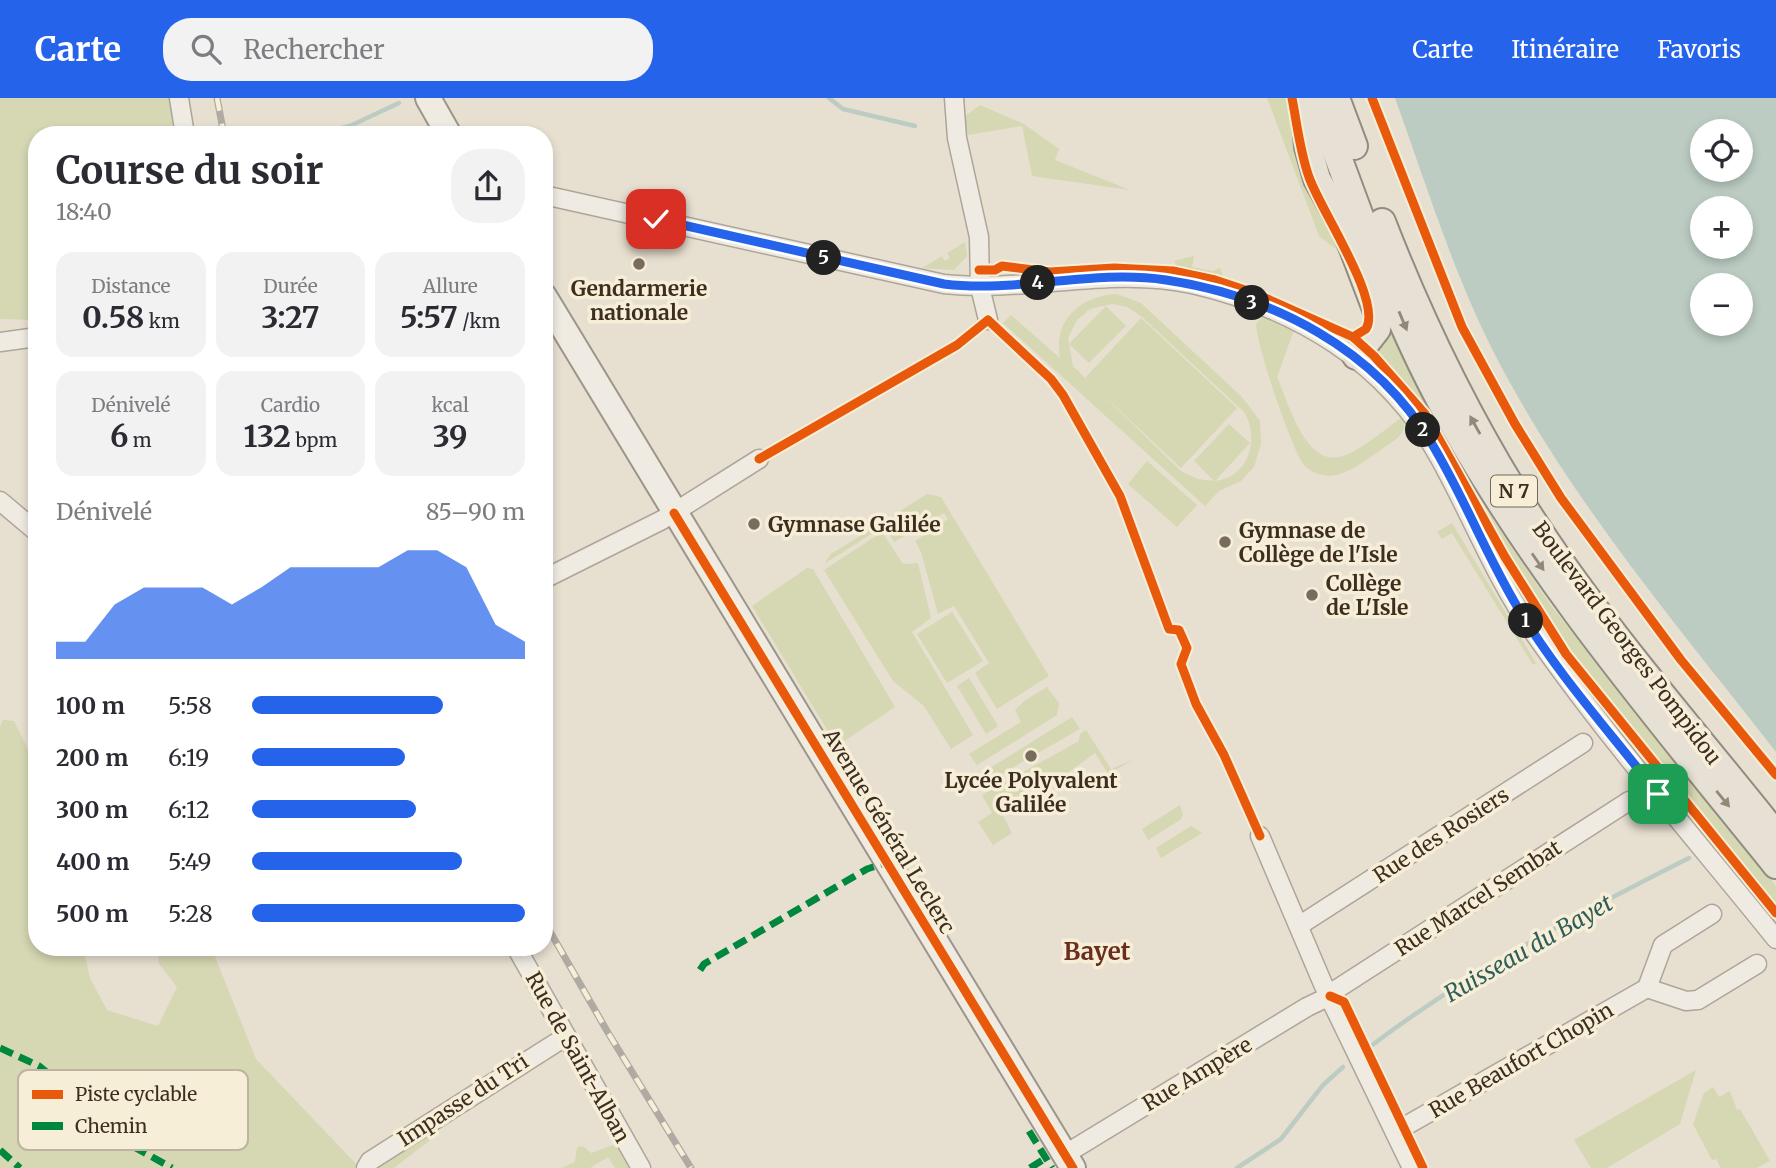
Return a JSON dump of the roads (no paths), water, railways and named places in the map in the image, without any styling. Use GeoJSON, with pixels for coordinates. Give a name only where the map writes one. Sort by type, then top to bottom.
{"type":"FeatureCollection","features":[{"type":"Feature","properties":{"kind":"main road"},"geometry":{"type":"LineString","coordinates":[[428,98],[444,126]]}},
{"type":"Feature","properties":{"kind":"main road"},"geometry":{"type":"LineString","coordinates":[[1304,98],[1308,147],[1317,179],[1347,233],[1379,317],[1377,329],[1356,356]]}},
{"type":"Feature","properties":{"kind":"main road","name":"Boulevard Georges Pompidou"},"geometry":{"type":"LineString","coordinates":[[1316,98],[1416,354],[1491,490],[1564,599],[1776,865]]}},
{"type":"Feature","properties":{"kind":"main road","name":"Boulevard Georges Pompidou"},"geometry":{"type":"LineString","coordinates":[[1336,98],[1416,306],[1452,382],[1493,457],[1570,575],[1776,835]]}},
{"type":"Feature","properties":{"kind":"main road","name":"Avenue Général Leclerc"},"geometry":{"type":"LineString","coordinates":[[553,310],[1069,1161]]}},
{"type":"Feature","properties":{"kind":"street"},"geometry":{"type":"LineString","coordinates":[[179,98],[184,126]]}},
{"type":"Feature","properties":{"kind":"street"},"geometry":{"type":"LineString","coordinates":[[954,98],[957,138],[979,237],[980,287],[988,320]]}},
{"type":"Feature","properties":{"kind":"street"},"geometry":{"type":"LineString","coordinates":[[553,197],[921,281],[980,287],[1126,277],[1190,284],[1269,310],[1324,335],[1356,356],[1393,390],[1422,428],[1517,606],[1557,665],[1776,939]]}},
{"type":"Feature","properties":{"kind":"street"},"geometry":{"type":"LineString","coordinates":[[0,342],[28,338]]}},
{"type":"Feature","properties":{"kind":"street"},"geometry":{"type":"LineString","coordinates":[[553,574],[674,513],[758,459]]}},
{"type":"Feature","properties":{"kind":"street"},"geometry":{"type":"LineString","coordinates":[[0,501],[28,524]]}},
{"type":"Feature","properties":{"kind":"street","name":"Rue des Rosiers"},"geometry":{"type":"LineString","coordinates":[[1300,925],[1583,743]]}},
{"type":"Feature","properties":{"kind":"street","name":"Rue Marcel Sembat"},"geometry":{"type":"LineString","coordinates":[[1330,996],[1629,801]]}},
{"type":"Feature","properties":{"kind":"street"},"geometry":{"type":"LineString","coordinates":[[1260,836],[1330,996],[1412,1168]]}},
{"type":"Feature","properties":{"kind":"street"},"geometry":{"type":"LineString","coordinates":[[1712,914],[1663,945],[1647,988],[1686,1001],[1698,1000],[1757,964]]}},
{"type":"Feature","properties":{"kind":"street","name":"Rue de Saint-Alban"},"geometry":{"type":"LineString","coordinates":[[521,956],[641,1168]]}},
{"type":"Feature","properties":{"kind":"street","name":"Rue Beaufort Chopin"},"geometry":{"type":"LineString","coordinates":[[1395,1132],[1647,988]]}},
{"type":"Feature","properties":{"kind":"street","name":"Rue Ampère"},"geometry":{"type":"LineString","coordinates":[[1069,1161],[1307,1007],[1330,996]]}},
{"type":"Feature","properties":{"kind":"street","name":"Impasse du Tri"},"geometry":{"type":"LineString","coordinates":[[366,1168],[380,1154],[565,1037]]}},
{"type":"Feature","properties":{"kind":"waterway"},"geometry":{"type":"LineString","coordinates":[[829,98],[843,109],[915,126]]}},
{"type":"Feature","properties":{"kind":"waterway"},"geometry":{"type":"LineString","coordinates":[[350,126],[399,103]]}},
{"type":"Feature","properties":{"kind":"waterway","name":"Ruisseau du Bayet"},"geometry":{"type":"LineString","coordinates":[[1371,1046],[1486,968],[1566,922],[1689,858]]}},
{"type":"Feature","properties":{"kind":"waterway","name":"Ruisseau du Bayet"},"geometry":{"type":"LineString","coordinates":[[1237,1168],[1281,1139],[1323,1085],[1343,1067]]}},
{"type":"Feature","properties":{"kind":"railway"},"geometry":{"type":"LineString","coordinates":[[217,98],[222,126]]}},
{"type":"Feature","properties":{"kind":"railway"},"geometry":{"type":"LineString","coordinates":[[553,937],[691,1168]]}},
{"type":"Feature","properties":{"kind":"place","name":"Gendarmerie nationale"},"geometry":{"type":"Point","coordinates":[639,264]}},
{"type":"Feature","properties":{"kind":"place","name":"Gymnase Galilée"},"geometry":{"type":"Point","coordinates":[754,524]}},
{"type":"Feature","properties":{"kind":"place","name":"Gymnase de Collège de l'Isle"},"geometry":{"type":"Point","coordinates":[1225,542]}},
{"type":"Feature","properties":{"kind":"place","name":"Collège de L'Isle"},"geometry":{"type":"Point","coordinates":[1312,595]}},
{"type":"Feature","properties":{"kind":"place","name":"Lycée Polyvalent Galilée"},"geometry":{"type":"Point","coordinates":[1031,756]}},
{"type":"Feature","properties":{"kind":"district","name":"Bayet"},"geometry":{"type":"Point","coordinates":[1097,951]}}]}
